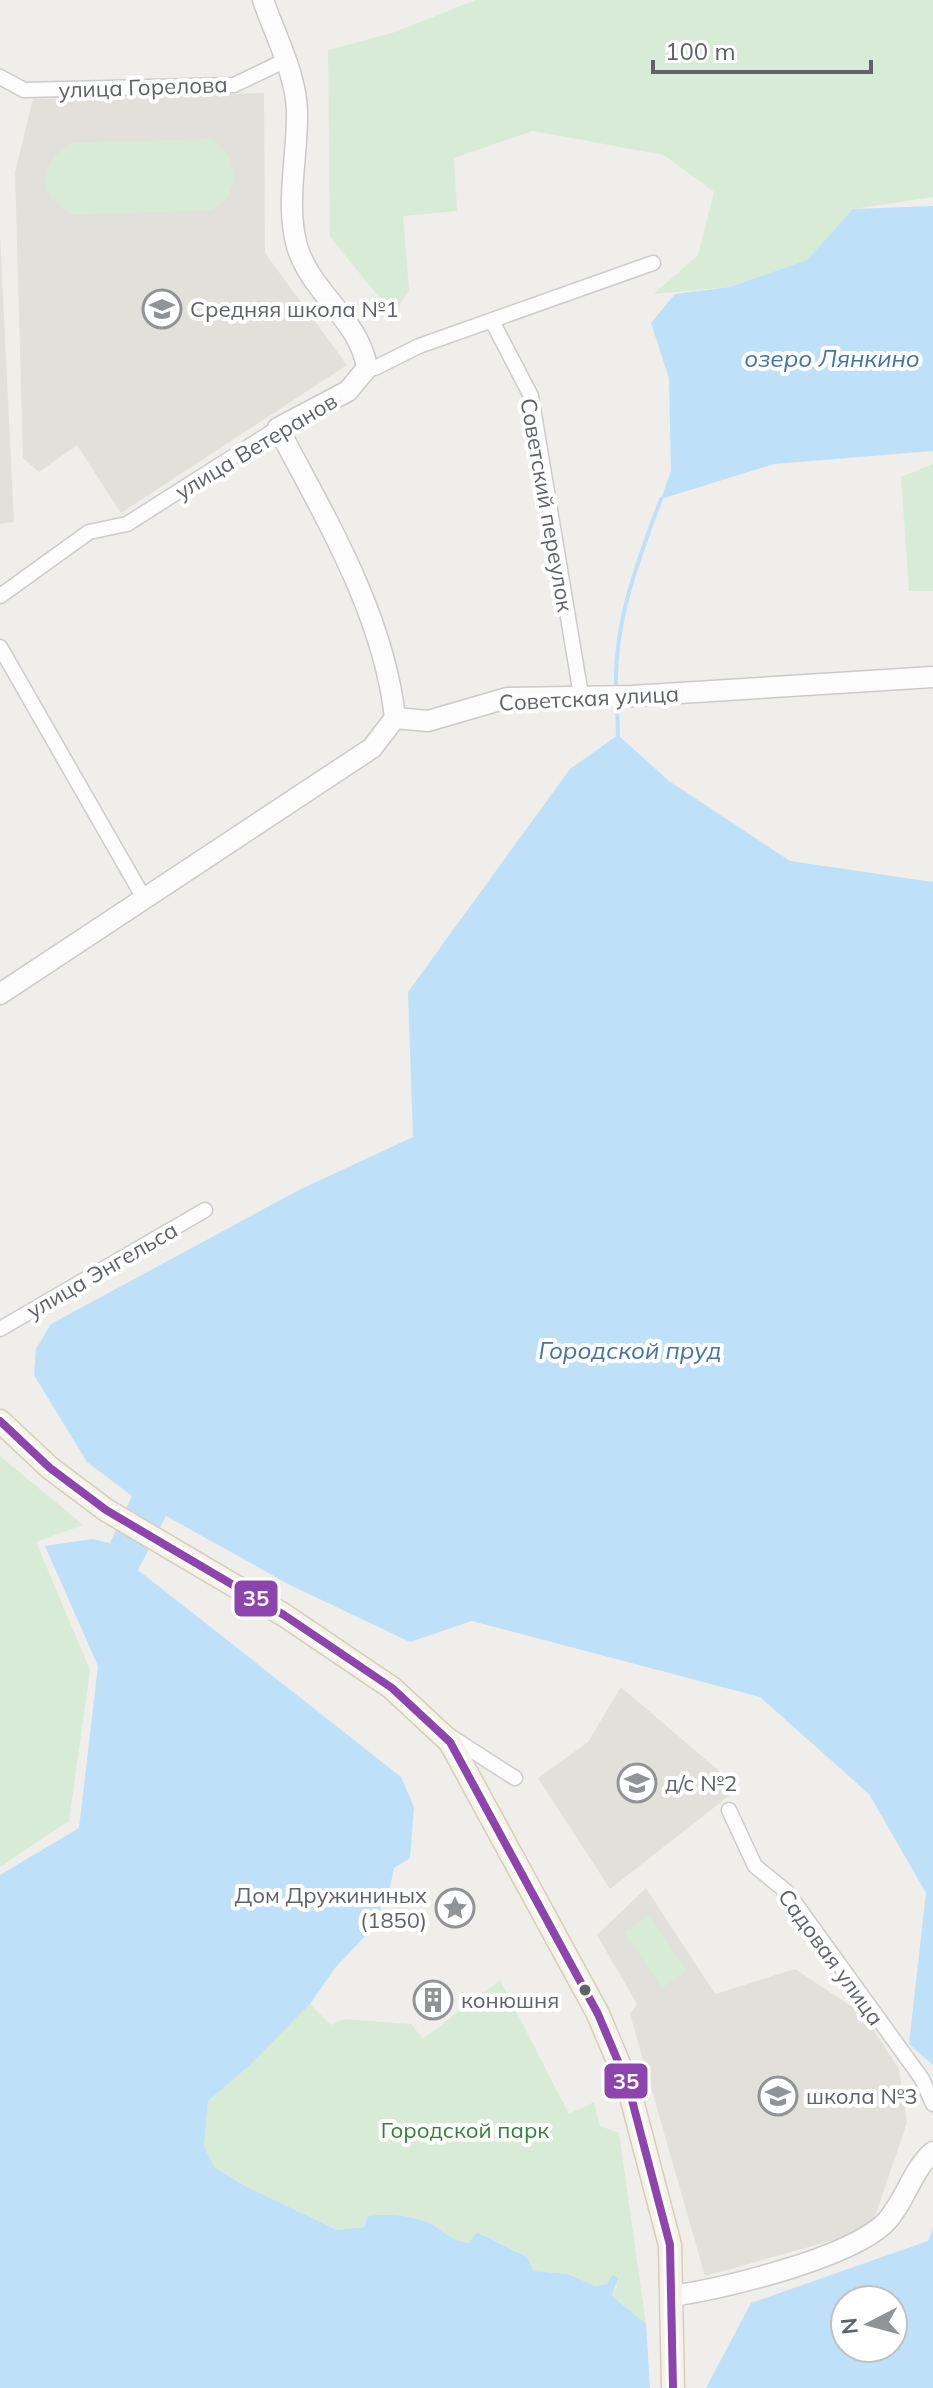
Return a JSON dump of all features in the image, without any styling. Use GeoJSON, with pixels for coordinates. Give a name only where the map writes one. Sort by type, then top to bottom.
{"type":"FeatureCollection","features":[{"type":"Feature","properties":{"kind":"main road"},"geometry":{"type":"LineString","coordinates":[[0,1421],[50,1468],[106,1510],[284,1615],[380,1680],[439,1729],[458,1753],[559,1939],[619,2059],[664,2214],[673,2296],[673,2386]]}},
{"type":"Feature","properties":{"kind":"street"},"geometry":{"type":"LineString","coordinates":[[263,0],[294,85],[297,110],[292,220],[296,243],[303,264],[355,333],[365,352],[367,368]]}},
{"type":"Feature","properties":{"kind":"street","name":"улица Горелова"},"geometry":{"type":"LineString","coordinates":[[0,77],[24,90],[234,85],[284,61]]}},
{"type":"Feature","properties":{"kind":"street","name":"улица Ветеранов"},"geometry":{"type":"LineString","coordinates":[[0,596],[89,532],[127,524],[278,428],[348,391],[367,368],[375,368],[419,346],[653,263]]}},
{"type":"Feature","properties":{"kind":"street","name":"Советский переулок"},"geometry":{"type":"LineString","coordinates":[[492,321],[531,396],[581,695]]}},
{"type":"Feature","properties":{"kind":"street"},"geometry":{"type":"LineString","coordinates":[[0,994],[372,748],[395,718],[391,679],[342,549],[278,428]]}},
{"type":"Feature","properties":{"kind":"street"},"geometry":{"type":"LineString","coordinates":[[0,647],[145,900]]}},
{"type":"Feature","properties":{"kind":"street","name":"Советская улица"},"geometry":{"type":"LineString","coordinates":[[395,718],[428,721],[507,698],[632,696],[933,677]]}},
{"type":"Feature","properties":{"kind":"street","name":"улица Энгельса"},"geometry":{"type":"LineString","coordinates":[[0,1329],[205,1210]]}},
{"type":"Feature","properties":{"kind":"street"},"geometry":{"type":"LineString","coordinates":[[439,1729],[515,1778]]}},
{"type":"Feature","properties":{"kind":"street","name":"Садовая улица"},"geometry":{"type":"LineString","coordinates":[[729,1810],[755,1866],[787,1892],[922,2079],[933,2104]]}},
{"type":"Feature","properties":{"kind":"street"},"geometry":{"type":"LineString","coordinates":[[673,2296],[723,2288],[858,2242],[891,2215],[931,2150]]}},
{"type":"Feature","properties":{"kind":"shaded area","name":"Средняя школа №1"},"geometry":{"type":"Polygon","coordinates":[[[264,93],[265,253],[347,365],[121,513],[77,445],[39,472],[23,458],[15,172],[33,99],[264,93]]]}},
{"type":"Feature","properties":{"kind":"shaded area"},"geometry":{"type":"Polygon","coordinates":[[[0,235],[14,522],[0,524],[0,235]]]}},
{"type":"Feature","properties":{"kind":"shaded area","name":"д/с №2"},"geometry":{"type":"Polygon","coordinates":[[[621,1687],[739,1788],[610,1889],[538,1778],[588,1742],[621,1687]]]}},
{"type":"Feature","properties":{"kind":"shaded area","name":"школа №3"},"geometry":{"type":"Polygon","coordinates":[[[646,1888],[715,1994],[795,1969],[863,2014],[899,2069],[907,2123],[874,2219],[845,2237],[705,2276],[630,2014],[637,2004],[597,1935],[646,1888]]]}},
{"type":"Feature","properties":{"kind":"green space"},"geometry":{"type":"Polygon","coordinates":[[[476,0],[933,0],[933,197],[853,209],[807,260],[730,287],[654,294],[698,255],[714,192],[664,155],[533,131],[454,158],[457,211],[403,216],[409,290],[393,314],[330,237],[328,50],[392,33],[476,0]]]}},
{"type":"Feature","properties":{"kind":"green space"},"geometry":{"type":"Polygon","coordinates":[[[208,139],[226,153],[233,173],[229,194],[212,210],[75,215],[54,200],[48,191],[47,171],[60,151],[71,143],[208,139]]]}},
{"type":"Feature","properties":{"kind":"green space"},"geometry":{"type":"Polygon","coordinates":[[[933,464],[933,591],[909,591],[901,477],[933,464]]]}},
{"type":"Feature","properties":{"kind":"green space"},"geometry":{"type":"Polygon","coordinates":[[[0,1456],[83,1525],[36,1542],[90,1670],[69,1821],[0,1867],[0,1456]]]}},
{"type":"Feature","properties":{"kind":"green space"},"geometry":{"type":"Polygon","coordinates":[[[649,1915],[687,1971],[662,1988],[624,1932],[649,1915]]]}},
{"type":"Feature","properties":{"kind":"green space","name":"Городской парк"},"geometry":{"type":"Polygon","coordinates":[[[500,1980],[569,2114],[594,2102],[600,2126],[619,2133],[646,2324],[612,2296],[617,2286],[611,2276],[608,2284],[595,2286],[568,2274],[534,2271],[527,2257],[478,2232],[469,2243],[409,2217],[368,2216],[364,2227],[337,2230],[245,2186],[214,2167],[204,2146],[208,2101],[250,2065],[310,2004],[331,2025],[343,2019],[411,2024],[423,2039],[500,1980]]]}},
{"type":"Feature","properties":{"kind":"water","name":"озеро Лянкино"},"geometry":{"type":"Polygon","coordinates":[[[933,206],[933,451],[774,464],[661,499],[671,471],[669,378],[651,323],[675,294],[730,287],[807,260],[853,209],[933,206]]]}},
{"type":"Feature","properties":{"kind":"water","name":"Городской пруд"},"geometry":{"type":"Polygon","coordinates":[[[618,735],[669,781],[790,861],[933,882],[933,2065],[909,2044],[926,1893],[869,1794],[760,1697],[472,1621],[410,1642],[290,1585],[166,1516],[138,1570],[401,1777],[414,1807],[410,1858],[394,1868],[389,1892],[369,1932],[335,1968],[310,2004],[250,2065],[208,2101],[204,2146],[214,2167],[245,2186],[337,2230],[364,2227],[368,2216],[408,2217],[424,2221],[452,2238],[469,2243],[477,2232],[527,2257],[534,2271],[568,2274],[595,2286],[607,2284],[612,2275],[618,2278],[612,2296],[646,2324],[650,2388],[0,2388],[0,1875],[79,1828],[98,1666],[45,1546],[92,1539],[110,1543],[132,1496],[87,1462],[34,1375],[36,1349],[51,1324],[299,1190],[413,1137],[408,992],[570,769],[618,735]]]}},
{"type":"Feature","properties":{"kind":"water"},"geometry":{"type":"Polygon","coordinates":[[[933,2228],[933,2388],[706,2388],[751,2303],[928,2241],[933,2228]]]}},
{"type":"Feature","properties":{"kind":"waterway"},"geometry":{"type":"LineString","coordinates":[[616,689],[623,616],[636,568],[661,499]]}},
{"type":"Feature","properties":{"kind":"waterway"},"geometry":{"type":"LineString","coordinates":[[617,702],[618,735]]}},
{"type":"Feature","properties":{"kind":"transit line","name":"35"},"geometry":{"type":"LineString","coordinates":[[0,1421],[50,1468],[106,1510],[284,1615],[392,1688],[450,1742],[598,2014],[628,2085],[670,2245],[673,2388]]}},
{"type":"Feature","properties":{"kind":"place","name":"Средняя школа №1"},"geometry":{"type":"Point","coordinates":[162,309]}},
{"type":"Feature","properties":{"kind":"place","name":"д/с №2"},"geometry":{"type":"Point","coordinates":[637,1783]}},
{"type":"Feature","properties":{"kind":"place","name":"Дом Дружининых (1850)"},"geometry":{"type":"Point","coordinates":[455,1908]}},
{"type":"Feature","properties":{"kind":"place","name":"конюшня"},"geometry":{"type":"Point","coordinates":[433,2000]}},
{"type":"Feature","properties":{"kind":"place","name":"школа №3"},"geometry":{"type":"Point","coordinates":[778,2096]}}]}
